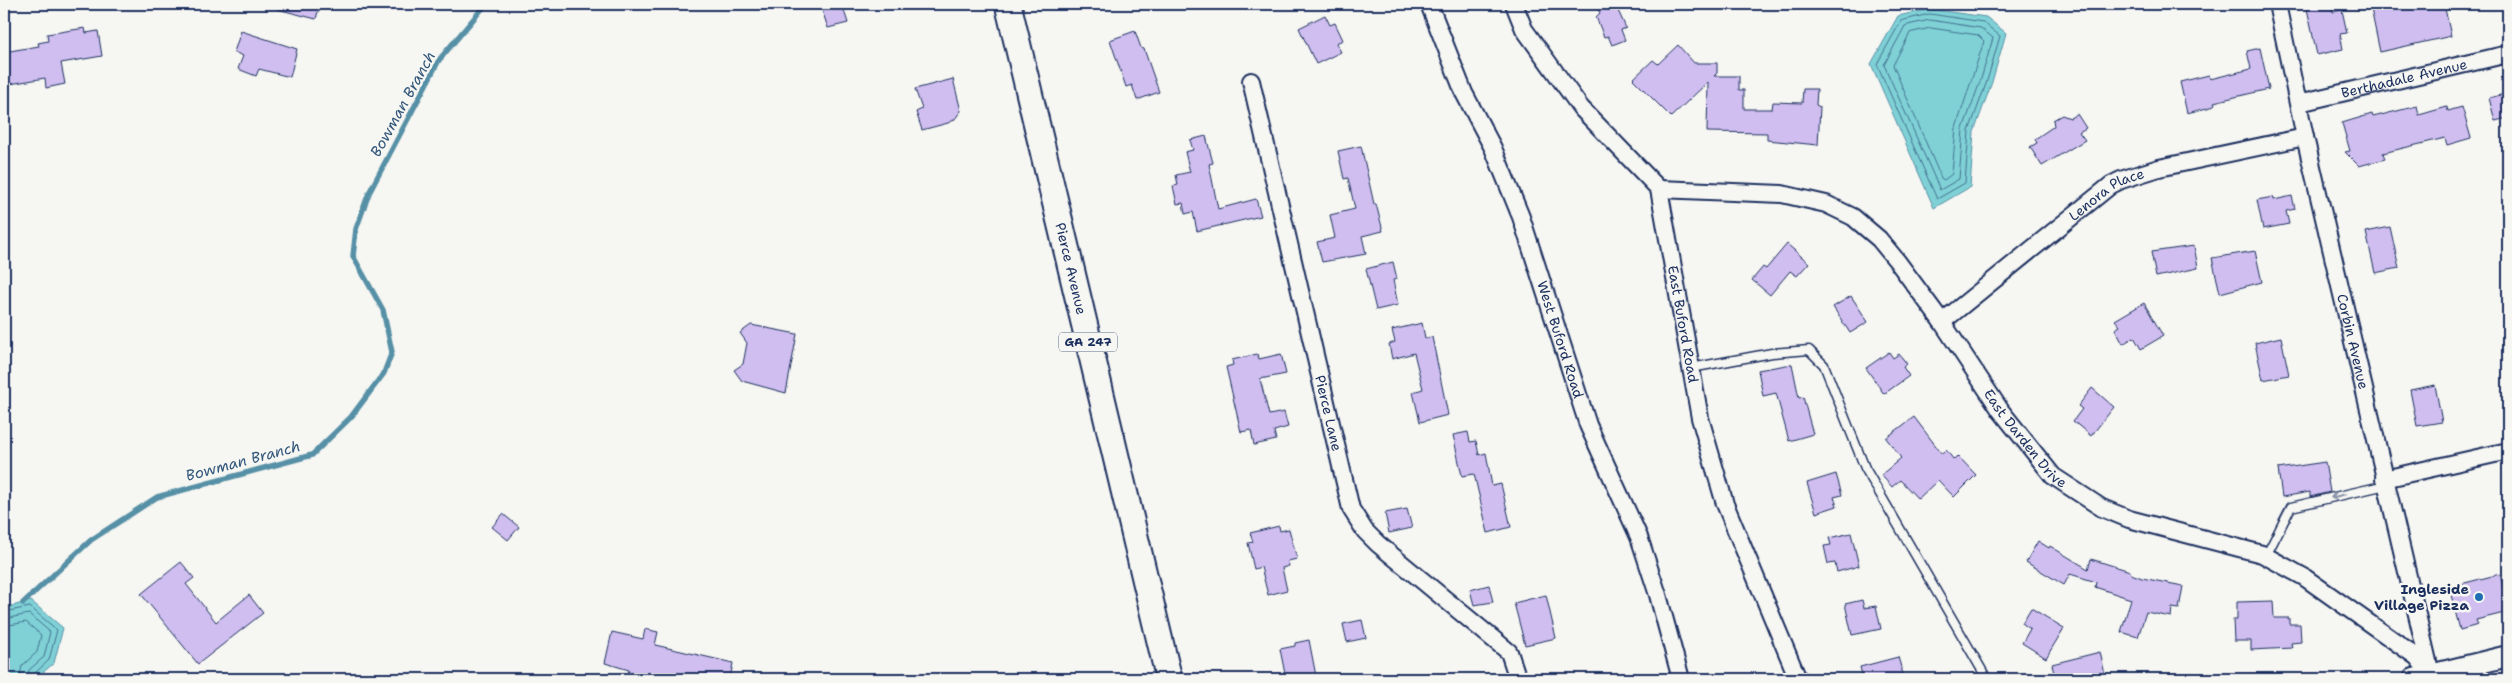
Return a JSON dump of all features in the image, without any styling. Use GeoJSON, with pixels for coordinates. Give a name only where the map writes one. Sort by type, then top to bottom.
{"type":"FeatureCollection","features":[{"type":"Feature","properties":{"kind":"main road","name":"Pierce Avenue"},"geometry":{"type":"LineString","coordinates":[[1008,4],[1169,679]]}},
{"type":"Feature","properties":{"kind":"street","name":"West Buford Road"},"geometry":{"type":"LineString","coordinates":[[1429,4],[1464,93],[1493,148],[1521,217],[1588,425],[1638,537],[1658,595],[1681,679]]}},
{"type":"Feature","properties":{"kind":"street"},"geometry":{"type":"LineString","coordinates":[[1514,4],[1524,29],[1581,108],[1659,189]]}},
{"type":"Feature","properties":{"kind":"street","name":"Corbin Avenue"},"geometry":{"type":"LineString","coordinates":[[2277,4],[2305,137],[2385,482],[2426,678]]}},
{"type":"Feature","properties":{"kind":"street","name":"Berthadale Avenue"},"geometry":{"type":"LineString","coordinates":[[2299,103],[2508,54]]}},
{"type":"Feature","properties":{"kind":"street","name":"Pierce Lane"},"geometry":{"type":"LineString","coordinates":[[1251,81],[1352,509],[1365,531],[1378,544],[1509,652],[1518,679]]}},
{"type":"Feature","properties":{"kind":"street","name":"Lenora Place"},"geometry":{"type":"LineString","coordinates":[[1942,322],[2111,185],[2159,168],[2305,137]]}},
{"type":"Feature","properties":{"kind":"street","name":"East Darden Drive"},"geometry":{"type":"LineString","coordinates":[[1659,189],[1782,194],[1826,204],[1853,217],[1879,239],[1942,322],[2001,411],[2053,476],[2102,508],[2130,518],[2266,556],[2304,577],[2417,657],[2426,678]]}},
{"type":"Feature","properties":{"kind":"street","name":"East Buford Road"},"geometry":{"type":"LineString","coordinates":[[1659,189],[1700,418],[1724,504],[1798,679]]}},
{"type":"Feature","properties":{"kind":"street"},"geometry":{"type":"LineString","coordinates":[[2385,482],[2508,451]]}},
{"type":"Feature","properties":{"kind":"street"},"geometry":{"type":"LineString","coordinates":[[2426,678],[2508,656]]}},
{"type":"Feature","properties":{"kind":"lane"},"geometry":{"type":"LineString","coordinates":[[1691,368],[1772,353],[1809,350],[1824,364],[1865,468],[1987,679]]}},
{"type":"Feature","properties":{"kind":"lane"},"geometry":{"type":"LineString","coordinates":[[2266,556],[2291,507],[2385,482]]}},
{"type":"Feature","properties":{"kind":"water"},"geometry":{"type":"Polygon","coordinates":[[[1929,9],[1986,17],[2006,33],[1992,82],[1974,132],[1970,187],[1934,208],[1871,64],[1898,16],[1929,9]]]}},
{"type":"Feature","properties":{"kind":"water"},"geometry":{"type":"Polygon","coordinates":[[[31,601],[63,628],[54,663],[35,679],[4,679],[4,608],[31,601]]]}},
{"type":"Feature","properties":{"kind":"building"},"geometry":{"type":"Polygon","coordinates":[[[278,4],[320,4],[316,19],[277,9],[278,4]]]}},
{"type":"Feature","properties":{"kind":"building"},"geometry":{"type":"Polygon","coordinates":[[[820,4],[842,4],[848,23],[828,28],[820,4]]]}},
{"type":"Feature","properties":{"kind":"building"},"geometry":{"type":"Polygon","coordinates":[[[1595,4],[1615,4],[1626,28],[1621,30],[1625,40],[1612,45],[1608,36],[1604,37],[1596,17],[1600,13],[1595,4]]]}},
{"type":"Feature","properties":{"kind":"building"},"geometry":{"type":"Polygon","coordinates":[[[2306,4],[2331,4],[2333,12],[2342,10],[2347,33],[2340,34],[2343,49],[2317,55],[2306,4]]]}},
{"type":"Feature","properties":{"kind":"building"},"geometry":{"type":"Polygon","coordinates":[[[2370,4],[2444,4],[2451,36],[2380,52],[2370,4]]]}},
{"type":"Feature","properties":{"kind":"building"},"geometry":{"type":"Polygon","coordinates":[[[1325,15],[1330,25],[1335,23],[1343,40],[1336,43],[1341,52],[1316,64],[1299,28],[1325,15]]]}},
{"type":"Feature","properties":{"kind":"building"},"geometry":{"type":"Polygon","coordinates":[[[85,28],[86,33],[98,31],[102,56],[61,63],[65,84],[46,88],[45,78],[10,84],[4,52],[39,46],[38,43],[48,41],[47,34],[85,28]]]}},
{"type":"Feature","properties":{"kind":"building"},"geometry":{"type":"Polygon","coordinates":[[[241,31],[297,49],[290,77],[259,69],[256,76],[238,69],[243,56],[234,52],[241,31]]]}},
{"type":"Feature","properties":{"kind":"building"},"geometry":{"type":"Polygon","coordinates":[[[1135,31],[1141,48],[1144,49],[1159,92],[1137,100],[1132,85],[1126,87],[1110,40],[1135,31]]]}},
{"type":"Feature","properties":{"kind":"building"},"geometry":{"type":"Polygon","coordinates":[[[1678,45],[1694,63],[1717,63],[1717,73],[1714,76],[1739,76],[1739,90],[1744,90],[1744,109],[1772,109],[1773,102],[1802,103],[1803,89],[1817,89],[1816,105],[1820,107],[1818,145],[1767,140],[1767,133],[1707,132],[1708,82],[1671,117],[1633,79],[1653,60],[1658,64],[1678,45]]]}},
{"type":"Feature","properties":{"kind":"building"},"geometry":{"type":"Polygon","coordinates":[[[2260,48],[2269,89],[2214,102],[2215,104],[2211,107],[2187,113],[2180,82],[2209,75],[2210,79],[2251,69],[2247,51],[2260,48]]]}},
{"type":"Feature","properties":{"kind":"building"},"geometry":{"type":"Polygon","coordinates":[[[953,79],[961,111],[954,120],[948,123],[922,130],[916,112],[922,109],[915,89],[953,79]]]}},
{"type":"Feature","properties":{"kind":"building"},"geometry":{"type":"Polygon","coordinates":[[[2508,93],[2508,118],[2495,121],[2489,98],[2508,93]]]}},
{"type":"Feature","properties":{"kind":"building"},"geometry":{"type":"Polygon","coordinates":[[[2417,106],[2419,115],[2447,107],[2448,111],[2462,107],[2471,138],[2447,145],[2445,138],[2383,153],[2385,159],[2359,166],[2345,152],[2350,151],[2342,123],[2372,114],[2373,117],[2417,106]]]}},
{"type":"Feature","properties":{"kind":"building"},"geometry":{"type":"Polygon","coordinates":[[[2077,114],[2086,128],[2079,132],[2085,140],[2042,166],[2030,147],[2037,143],[2035,139],[2054,126],[2053,120],[2062,115],[2070,118],[2077,114]]]}},
{"type":"Feature","properties":{"kind":"building"},"geometry":{"type":"Polygon","coordinates":[[[1206,136],[1213,163],[1209,164],[1218,209],[1256,199],[1261,216],[1197,231],[1193,212],[1185,214],[1183,203],[1177,204],[1173,186],[1178,185],[1176,175],[1190,172],[1185,152],[1193,150],[1190,140],[1206,136]]]}},
{"type":"Feature","properties":{"kind":"building"},"geometry":{"type":"Polygon","coordinates":[[[1361,146],[1374,204],[1376,204],[1383,231],[1362,236],[1366,254],[1322,262],[1317,242],[1335,238],[1330,215],[1355,209],[1348,178],[1344,179],[1338,151],[1361,146]]]}},
{"type":"Feature","properties":{"kind":"building"},"geometry":{"type":"Polygon","coordinates":[[[2292,196],[2295,209],[2286,211],[2289,224],[2263,229],[2257,200],[2273,197],[2274,200],[2292,196]]]}},
{"type":"Feature","properties":{"kind":"building"},"geometry":{"type":"Polygon","coordinates":[[[2390,227],[2399,268],[2375,273],[2366,232],[2390,227]]]}},
{"type":"Feature","properties":{"kind":"building"},"geometry":{"type":"Polygon","coordinates":[[[1787,244],[1809,263],[1797,276],[1790,271],[1770,295],[1752,280],[1763,267],[1766,269],[1787,244]]]}},
{"type":"Feature","properties":{"kind":"building"},"geometry":{"type":"Polygon","coordinates":[[[2194,246],[2198,268],[2156,277],[2151,252],[2194,246]]]}},
{"type":"Feature","properties":{"kind":"building"},"geometry":{"type":"Polygon","coordinates":[[[2255,251],[2262,282],[2220,293],[2212,258],[2255,251]]]}},
{"type":"Feature","properties":{"kind":"building"},"geometry":{"type":"Polygon","coordinates":[[[1393,262],[1397,279],[1393,280],[1398,305],[1376,310],[1366,269],[1393,262]]]}},
{"type":"Feature","properties":{"kind":"building"},"geometry":{"type":"Polygon","coordinates":[[[1851,296],[1868,322],[1850,333],[1833,307],[1851,296]]]}},
{"type":"Feature","properties":{"kind":"building"},"geometry":{"type":"Polygon","coordinates":[[[2144,303],[2163,336],[2141,349],[2134,337],[2123,344],[2115,329],[2120,326],[2115,320],[2144,303]]]}},
{"type":"Feature","properties":{"kind":"building"},"geometry":{"type":"Polygon","coordinates":[[[1422,323],[1425,338],[1432,337],[1448,415],[1420,422],[1413,392],[1423,389],[1414,353],[1392,359],[1389,344],[1395,342],[1392,330],[1422,323]]]}},
{"type":"Feature","properties":{"kind":"building"},"geometry":{"type":"Polygon","coordinates":[[[751,325],[797,334],[786,393],[742,381],[734,370],[743,364],[747,343],[740,333],[751,325]]]}},
{"type":"Feature","properties":{"kind":"building"},"geometry":{"type":"Polygon","coordinates":[[[2281,337],[2289,375],[2263,380],[2255,343],[2281,337]]]}},
{"type":"Feature","properties":{"kind":"building"},"geometry":{"type":"Polygon","coordinates":[[[1889,352],[1893,358],[1899,354],[1907,364],[1903,367],[1909,376],[1884,394],[1866,368],[1889,352]]]}},
{"type":"Feature","properties":{"kind":"building"},"geometry":{"type":"Polygon","coordinates":[[[1257,354],[1259,359],[1281,354],[1286,374],[1260,379],[1269,415],[1284,412],[1288,427],[1274,431],[1276,440],[1254,445],[1251,430],[1241,432],[1226,367],[1233,365],[1232,360],[1257,354]]]}},
{"type":"Feature","properties":{"kind":"building"},"geometry":{"type":"Polygon","coordinates":[[[1792,364],[1799,398],[1803,397],[1813,434],[1789,441],[1776,393],[1763,396],[1758,370],[1792,364]]]}},
{"type":"Feature","properties":{"kind":"building"},"geometry":{"type":"Polygon","coordinates":[[[2435,385],[2442,422],[2417,426],[2410,390],[2435,385]]]}},
{"type":"Feature","properties":{"kind":"building"},"geometry":{"type":"Polygon","coordinates":[[[2092,388],[2114,407],[2091,436],[2073,421],[2082,409],[2078,406],[2092,388]]]}},
{"type":"Feature","properties":{"kind":"building"},"geometry":{"type":"Polygon","coordinates":[[[1914,417],[1942,454],[1946,450],[1954,460],[1958,456],[1976,475],[1954,497],[1938,480],[1918,499],[1900,480],[1892,487],[1881,475],[1901,458],[1886,438],[1914,417]]]}},
{"type":"Feature","properties":{"kind":"building"},"geometry":{"type":"Polygon","coordinates":[[[1468,432],[1470,442],[1476,441],[1479,455],[1486,453],[1492,486],[1501,484],[1511,527],[1488,533],[1474,474],[1462,476],[1453,435],[1468,432]]]}},
{"type":"Feature","properties":{"kind":"building"},"geometry":{"type":"Polygon","coordinates":[[[2325,462],[2330,492],[2310,497],[2310,492],[2282,497],[2278,469],[2325,462]]]}},
{"type":"Feature","properties":{"kind":"building"},"geometry":{"type":"Polygon","coordinates":[[[1836,474],[1842,495],[1834,497],[1837,506],[1816,513],[1807,483],[1836,474]]]}},
{"type":"Feature","properties":{"kind":"building"},"geometry":{"type":"Polygon","coordinates":[[[1407,509],[1412,528],[1389,533],[1385,513],[1407,509]]]}},
{"type":"Feature","properties":{"kind":"building"},"geometry":{"type":"Polygon","coordinates":[[[503,514],[519,527],[508,540],[492,527],[503,514]]]}},
{"type":"Feature","properties":{"kind":"building"},"geometry":{"type":"Polygon","coordinates":[[[1279,526],[1280,531],[1289,529],[1297,559],[1288,561],[1289,566],[1282,568],[1287,590],[1268,595],[1261,567],[1254,569],[1248,543],[1253,542],[1250,533],[1279,526]]]}},
{"type":"Feature","properties":{"kind":"building"},"geometry":{"type":"Polygon","coordinates":[[[1851,533],[1859,566],[1837,572],[1835,563],[1828,564],[1824,546],[1831,545],[1829,538],[1851,533]]]}},
{"type":"Feature","properties":{"kind":"building"},"geometry":{"type":"Polygon","coordinates":[[[2038,541],[2049,548],[2050,546],[2088,569],[2091,559],[2130,571],[2131,574],[2142,578],[2183,586],[2179,609],[2172,608],[2171,617],[2146,612],[2138,637],[2121,632],[2131,599],[2095,587],[2096,582],[2070,574],[2064,585],[2026,562],[2038,541]]]}},
{"type":"Feature","properties":{"kind":"building"},"geometry":{"type":"Polygon","coordinates":[[[181,562],[194,578],[186,584],[216,622],[249,595],[263,613],[198,664],[141,594],[181,562]]]}},
{"type":"Feature","properties":{"kind":"building","name":"Ingleside Village Pizza"},"geometry":{"type":"Polygon","coordinates":[[[2500,574],[2508,612],[2476,620],[2478,625],[2460,630],[2449,587],[2500,574]]]}},
{"type":"Feature","properties":{"kind":"building"},"geometry":{"type":"Polygon","coordinates":[[[1489,585],[1493,602],[1474,605],[1470,590],[1489,585]]]}},
{"type":"Feature","properties":{"kind":"building"},"geometry":{"type":"Polygon","coordinates":[[[1546,595],[1556,638],[1525,645],[1514,603],[1546,595]]]}},
{"type":"Feature","properties":{"kind":"building"},"geometry":{"type":"Polygon","coordinates":[[[1862,600],[1864,608],[1876,606],[1881,629],[1852,635],[1845,604],[1862,600]]]}},
{"type":"Feature","properties":{"kind":"building"},"geometry":{"type":"Polygon","coordinates":[[[2273,601],[2274,618],[2289,618],[2289,624],[2300,624],[2301,642],[2291,643],[2292,648],[2251,650],[2251,641],[2234,641],[2233,620],[2237,620],[2237,602],[2273,601]]]}},
{"type":"Feature","properties":{"kind":"building"},"geometry":{"type":"Polygon","coordinates":[[[2031,608],[2064,628],[2046,658],[2022,643],[2030,629],[2022,623],[2031,608]]]}},
{"type":"Feature","properties":{"kind":"building"},"geometry":{"type":"Polygon","coordinates":[[[1362,620],[1366,638],[1347,642],[1343,624],[1362,620]]]}},
{"type":"Feature","properties":{"kind":"building"},"geometry":{"type":"Polygon","coordinates":[[[645,629],[658,632],[655,645],[733,663],[730,679],[641,679],[627,676],[629,670],[605,663],[612,632],[643,639],[645,629]]]}},
{"type":"Feature","properties":{"kind":"building"},"geometry":{"type":"Polygon","coordinates":[[[1309,640],[1316,676],[1309,677],[1309,679],[1286,679],[1280,649],[1295,646],[1295,643],[1309,640]]]}},
{"type":"Feature","properties":{"kind":"building"},"geometry":{"type":"Polygon","coordinates":[[[2100,652],[2106,679],[2055,679],[2052,664],[2100,652]]]}},
{"type":"Feature","properties":{"kind":"building"},"geometry":{"type":"Polygon","coordinates":[[[1898,657],[1903,674],[1883,679],[1863,679],[1860,667],[1898,657]]]}},
{"type":"Feature","properties":{"kind":"waterway","name":"Bowman Branch"},"geometry":{"type":"LineString","coordinates":[[23,603],[91,540],[157,497],[312,455],[351,417],[384,373],[392,352],[383,310],[353,256],[356,229],[369,193],[439,60],[486,4]]}},
{"type":"Feature","properties":{"kind":"place","name":"Ingleside Village Pizza"},"geometry":{"type":"Point","coordinates":[2479,597]}}]}
